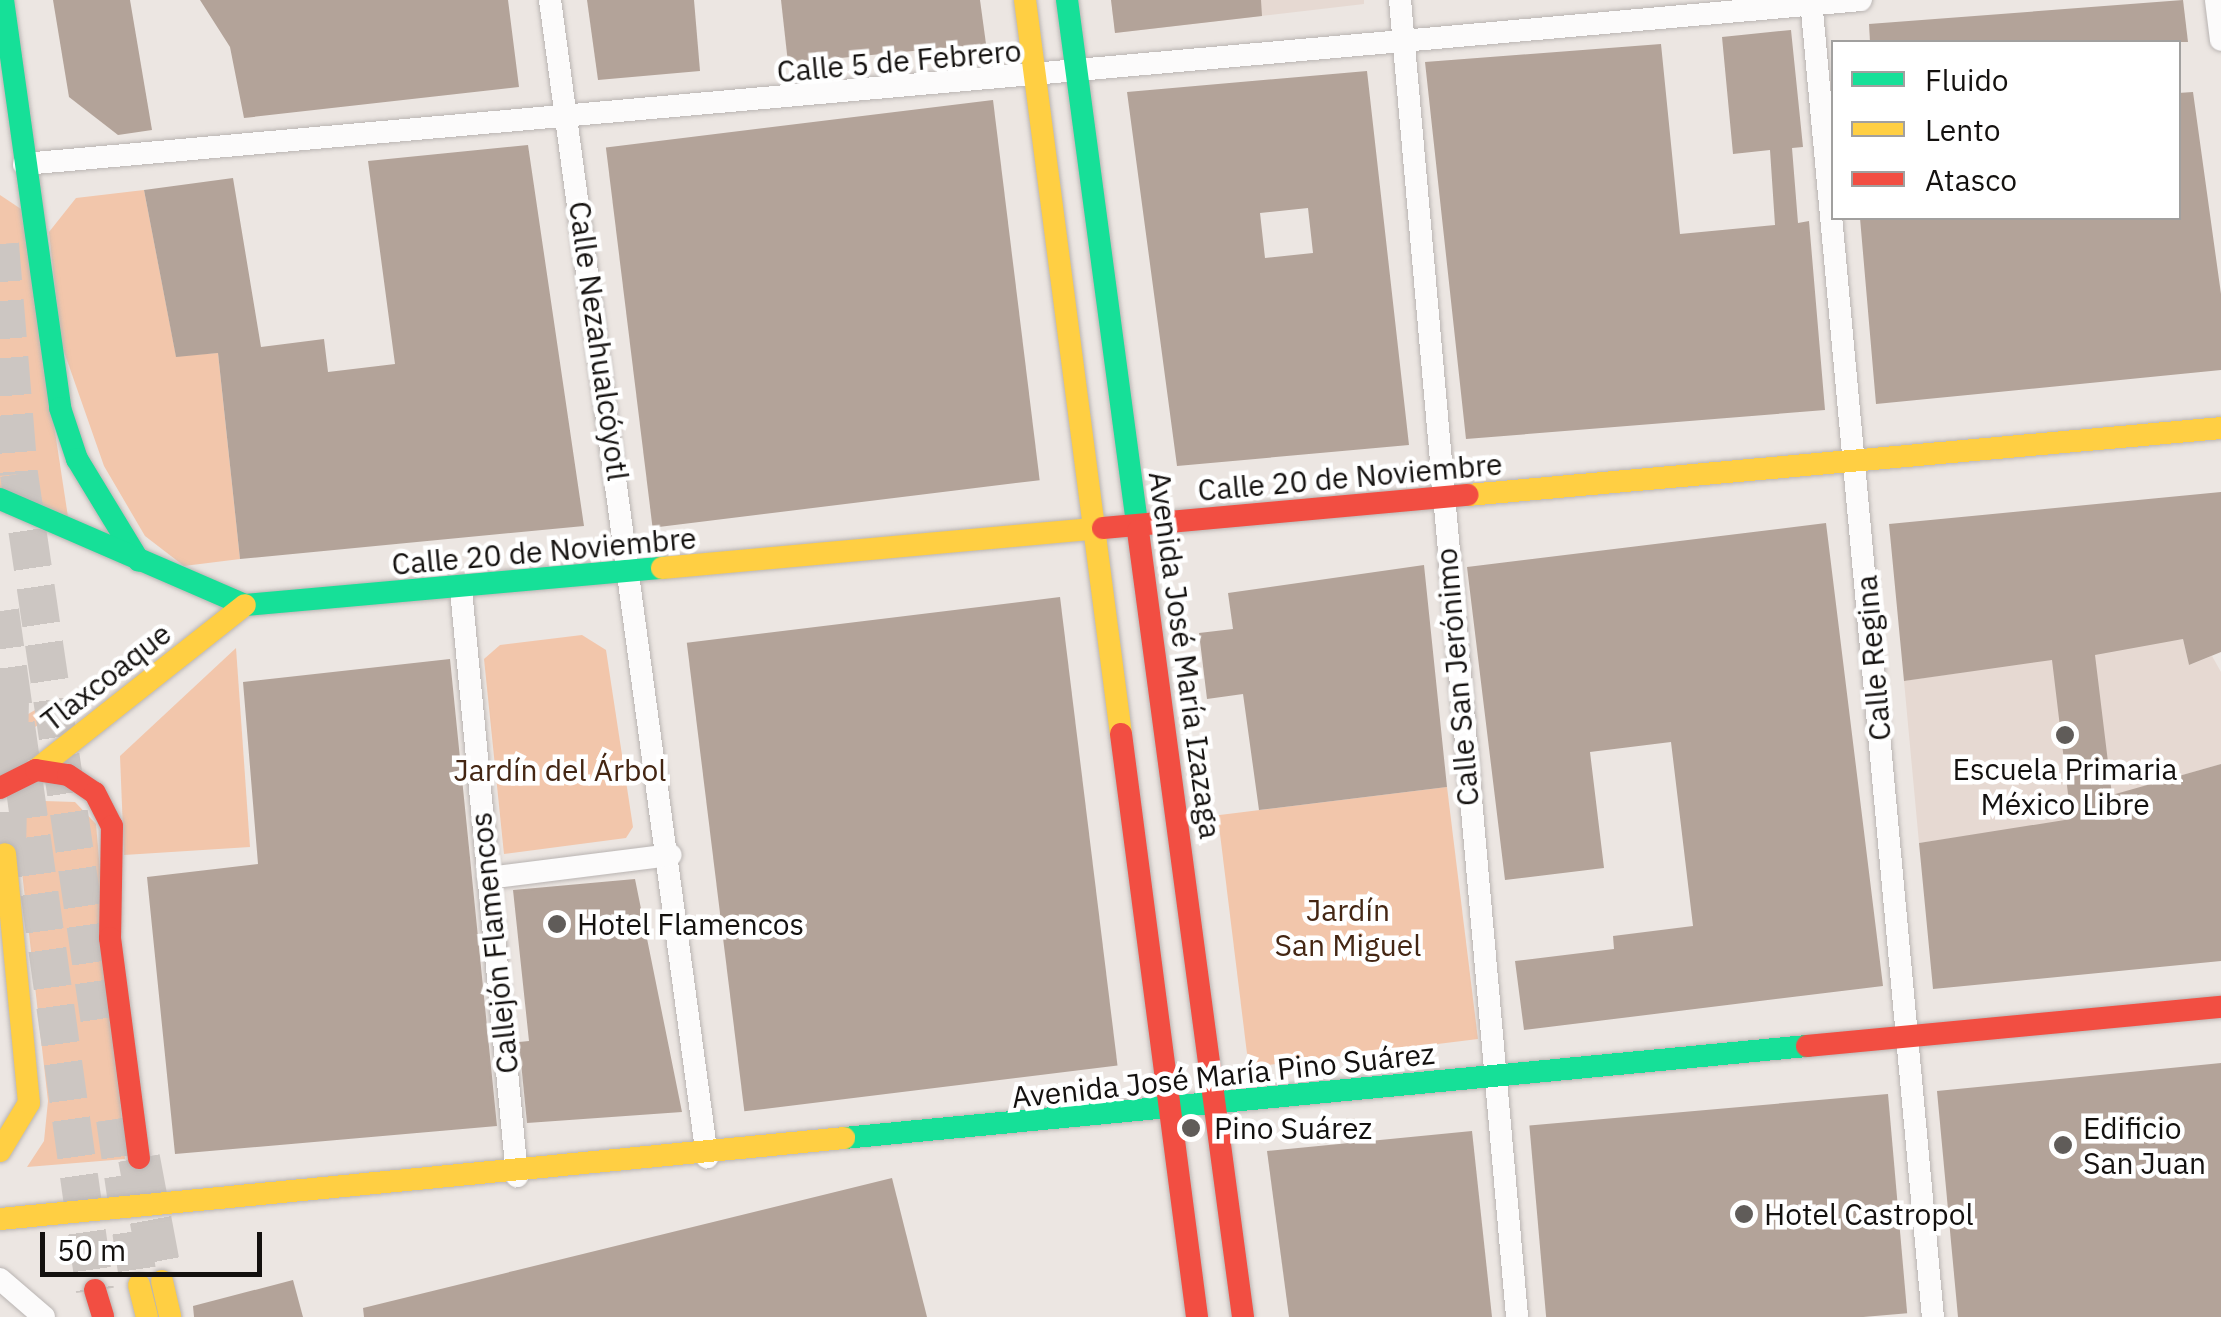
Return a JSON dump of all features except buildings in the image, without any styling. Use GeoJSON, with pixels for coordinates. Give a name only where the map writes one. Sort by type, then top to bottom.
{"type":"FeatureCollection","features":[{"type":"Feature","properties":{"kind":"main road"},"geometry":{"type":"LineString","coordinates":[[3,0],[60,408],[77,459],[141,564]]}},
{"type":"Feature","properties":{"kind":"main road"},"geometry":{"type":"LineString","coordinates":[[1025,0],[1197,1317]]}},
{"type":"Feature","properties":{"kind":"main road","name":"Avenida José María Izazaga"},"geometry":{"type":"LineString","coordinates":[[1067,0],[1243,1317]]}},
{"type":"Feature","properties":{"kind":"main road","name":"Calle 5 de Febrero"},"geometry":{"type":"LineString","coordinates":[[0,166],[24,164]]}},
{"type":"Feature","properties":{"kind":"main road","name":"Calle 20 de Noviembre"},"geometry":{"type":"LineString","coordinates":[[246,606],[634,577],[2221,428]]}},
{"type":"Feature","properties":{"kind":"main road"},"geometry":{"type":"LineString","coordinates":[[0,500],[246,606]]}},
{"type":"Feature","properties":{"kind":"main road","name":"Tlaxcoaque"},"geometry":{"type":"LineString","coordinates":[[0,788],[36,770],[246,606]]}},
{"type":"Feature","properties":{"kind":"main road"},"geometry":{"type":"LineString","coordinates":[[36,770],[96,792],[112,826],[110,938],[139,1158]]}},
{"type":"Feature","properties":{"kind":"main road"},"geometry":{"type":"LineString","coordinates":[[0,1151],[29,1103],[5,854]]}},
{"type":"Feature","properties":{"kind":"main road","name":"Avenida José María Pino Suárez"},"geometry":{"type":"LineString","coordinates":[[0,1219],[707,1158],[2221,1007]]}},
{"type":"Feature","properties":{"kind":"main road"},"geometry":{"type":"LineString","coordinates":[[147,1317],[150,1283],[170,1317]]}},
{"type":"Feature","properties":{"kind":"main road"},"geometry":{"type":"LineString","coordinates":[[95,1290],[103,1317]]}},
{"type":"Feature","properties":{"kind":"street","name":"Calle Nezahualcóyotl"},"geometry":{"type":"LineString","coordinates":[[550,0],[634,577],[707,1158]]}},
{"type":"Feature","properties":{"kind":"street","name":"Calle San Jerónimo"},"geometry":{"type":"LineString","coordinates":[[1400,0],[1440,499],[1517,1317]]}},
{"type":"Feature","properties":{"kind":"street","name":"Calle 5 de Febrero"},"geometry":{"type":"LineString","coordinates":[[24,164],[1036,80],[1076,64],[1861,0]]}},
{"type":"Feature","properties":{"kind":"street"},"geometry":{"type":"LineString","coordinates":[[2216,0],[2221,40]]}},
{"type":"Feature","properties":{"kind":"street","name":"Calle Regina"},"geometry":{"type":"LineString","coordinates":[[1811,2],[1831,206]]}},
{"type":"Feature","properties":{"kind":"street","name":"Calle Regina"},"geometry":{"type":"LineString","coordinates":[[1832,220],[1933,1317]]}},
{"type":"Feature","properties":{"kind":"street","name":"Callejón Flamencos"},"geometry":{"type":"LineString","coordinates":[[461,590],[517,1176]]}},
{"type":"Feature","properties":{"kind":"street"},"geometry":{"type":"LineString","coordinates":[[488,878],[671,856]]}},
{"type":"Feature","properties":{"kind":"street"},"geometry":{"type":"LineString","coordinates":[[0,1279],[44,1317]]}},
{"type":"Feature","properties":{"kind":"shaded area"},"geometry":{"type":"Polygon","coordinates":[[[1111,0],[1364,0],[1364,4],[1115,33],[1111,0]]]}},
{"type":"Feature","properties":{"kind":"shaded area","name":"Escuela Primaria México Libre"},"geometry":{"type":"Polygon","coordinates":[[[2183,639],[2189,665],[2212,656],[2221,672],[2221,764],[2138,788],[2143,810],[1919,843],[1904,681],[2183,639]]]}},
{"type":"Feature","properties":{"kind":"green space"},"geometry":{"type":"Polygon","coordinates":[[[144,190],[176,356],[218,353],[240,559],[184,566],[145,536],[104,466],[61,343],[49,232],[76,198],[144,190]]]}},
{"type":"Feature","properties":{"kind":"green space"},"geometry":{"type":"Polygon","coordinates":[[[0,195],[21,209],[68,517],[0,488],[0,195]]]}},
{"type":"Feature","properties":{"kind":"green space","name":"Jardín del Árbol"},"geometry":{"type":"Polygon","coordinates":[[[582,635],[606,650],[633,827],[626,838],[504,854],[484,659],[500,645],[582,635]]]}},
{"type":"Feature","properties":{"kind":"green space"},"geometry":{"type":"Polygon","coordinates":[[[236,648],[250,847],[124,855],[120,756],[236,648]]]}},
{"type":"Feature","properties":{"kind":"green space"},"geometry":{"type":"Polygon","coordinates":[[[55,698],[61,710],[0,750],[0,731],[55,698]]]}},
{"type":"Feature","properties":{"kind":"green space","name":"Jardín San Miguel"},"geometry":{"type":"Polygon","coordinates":[[[1447,787],[1478,1039],[1249,1067],[1218,815],[1447,787]]]}},
{"type":"Feature","properties":{"kind":"green space"},"geometry":{"type":"Polygon","coordinates":[[[44,801],[75,802],[96,824],[125,1159],[27,1167],[44,1141],[48,1101],[16,819],[44,801]]]}},
{"type":"Feature","properties":{"kind":"tunnel"},"geometry":{"type":"LineString","coordinates":[[0,244],[19,474],[101,1030]]}},
{"type":"Feature","properties":{"kind":"tunnel"},"geometry":{"type":"LineString","coordinates":[[0,611],[95,1290]]}},
{"type":"Feature","properties":{"kind":"tunnel"},"geometry":{"type":"LineString","coordinates":[[5,854],[8,694]]}},
{"type":"Feature","properties":{"kind":"tunnel"},"geometry":{"type":"LineString","coordinates":[[115,1119],[139,1285]]}},
{"type":"Feature","properties":{"kind":"tunnel"},"geometry":{"type":"LineString","coordinates":[[139,1158],[162,1281]]}},
{"type":"Feature","properties":{"kind":"traffic: fast"},"geometry":{"type":"LineString","coordinates":[[3,0],[60,408],[77,459],[139,561]]}},
{"type":"Feature","properties":{"kind":"traffic: fast"},"geometry":{"type":"LineString","coordinates":[[1067,0],[1138,531]]}},
{"type":"Feature","properties":{"kind":"traffic: fast"},"geometry":{"type":"LineString","coordinates":[[0,499],[245,605],[662,568]]}},
{"type":"Feature","properties":{"kind":"traffic: fast"},"geometry":{"type":"LineString","coordinates":[[844,1138],[1807,1046]]}},
{"type":"Feature","properties":{"kind":"traffic: slow"},"geometry":{"type":"LineString","coordinates":[[1025,0],[1121,734]]}},
{"type":"Feature","properties":{"kind":"traffic: slow"},"geometry":{"type":"LineString","coordinates":[[1468,495],[2221,428]]}},
{"type":"Feature","properties":{"kind":"traffic: slow"},"geometry":{"type":"LineString","coordinates":[[662,568],[1103,528]]}},
{"type":"Feature","properties":{"kind":"traffic: slow"},"geometry":{"type":"LineString","coordinates":[[36,770],[245,605]]}},
{"type":"Feature","properties":{"kind":"traffic: slow"},"geometry":{"type":"LineString","coordinates":[[0,1151],[29,1103],[5,854]]}},
{"type":"Feature","properties":{"kind":"traffic: slow"},"geometry":{"type":"LineString","coordinates":[[0,1219],[844,1138]]}},
{"type":"Feature","properties":{"kind":"traffic: slow"},"geometry":{"type":"LineString","coordinates":[[162,1281],[170,1317]]}},
{"type":"Feature","properties":{"kind":"traffic: slow"},"geometry":{"type":"LineString","coordinates":[[139,1285],[147,1317]]}},
{"type":"Feature","properties":{"kind":"traffic: jam"},"geometry":{"type":"LineString","coordinates":[[1103,528],[1468,495]]}},
{"type":"Feature","properties":{"kind":"traffic: jam"},"geometry":{"type":"LineString","coordinates":[[1138,531],[1243,1317]]}},
{"type":"Feature","properties":{"kind":"traffic: jam"},"geometry":{"type":"LineString","coordinates":[[1121,734],[1197,1317]]}},
{"type":"Feature","properties":{"kind":"traffic: jam"},"geometry":{"type":"LineString","coordinates":[[0,788],[36,770],[68,775],[95,793],[112,826],[110,938],[139,1158]]}},
{"type":"Feature","properties":{"kind":"traffic: jam"},"geometry":{"type":"LineString","coordinates":[[1807,1046],[2221,1007]]}},
{"type":"Feature","properties":{"kind":"traffic: jam"},"geometry":{"type":"LineString","coordinates":[[95,1290],[103,1317]]}},
{"type":"Feature","properties":{"kind":"place","name":"Escuela Primaria México Libre"},"geometry":{"type":"Point","coordinates":[2065,735]}},
{"type":"Feature","properties":{"kind":"place","name":"Hotel Flamencos"},"geometry":{"type":"Point","coordinates":[557,924]}},
{"type":"Feature","properties":{"kind":"place","name":"Pino Suárez"},"geometry":{"type":"Point","coordinates":[1191,1128]}},
{"type":"Feature","properties":{"kind":"place","name":"Edificio San Juan"},"geometry":{"type":"Point","coordinates":[2063,1145]}},
{"type":"Feature","properties":{"kind":"place","name":"Hotel Castropol"},"geometry":{"type":"Point","coordinates":[1744,1214]}}]}
